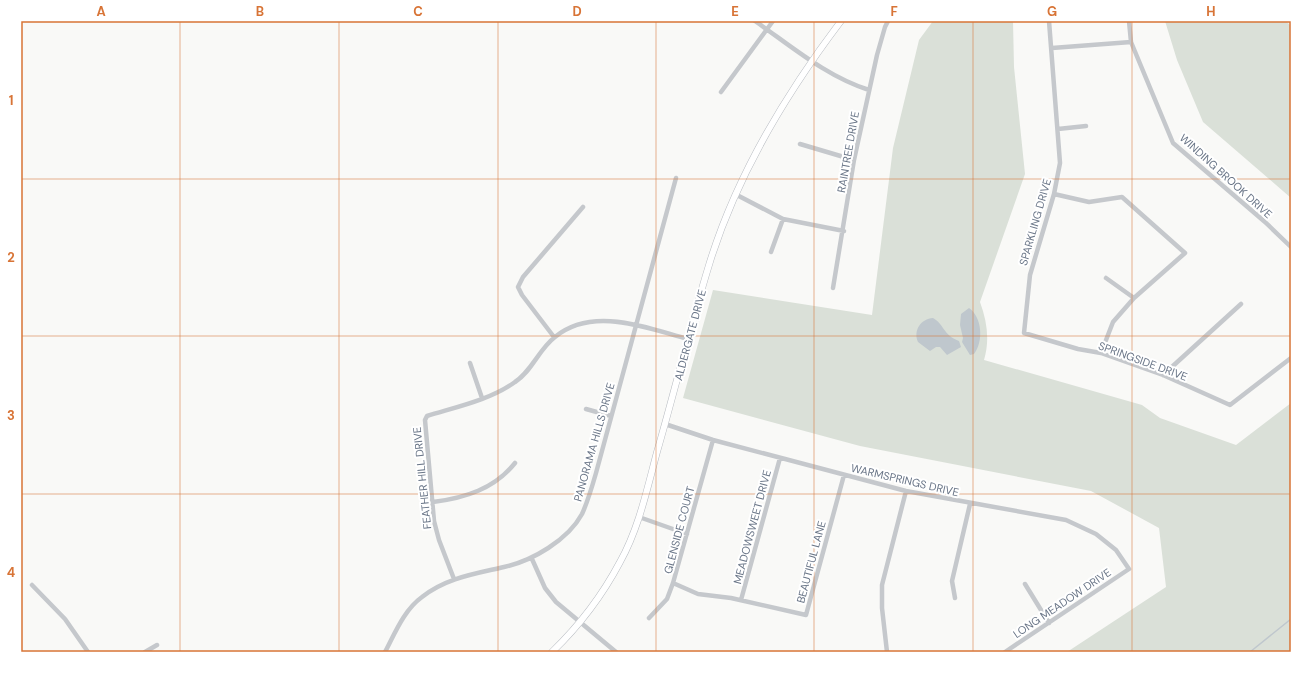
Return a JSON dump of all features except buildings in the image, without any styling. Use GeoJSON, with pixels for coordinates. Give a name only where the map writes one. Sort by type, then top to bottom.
{"type":"FeatureCollection","features":[{"type":"Feature","properties":{"kind":"street"},"geometry":{"type":"LineString","coordinates":[[755,21],[812,61],[851,84],[869,90]]}},
{"type":"Feature","properties":{"kind":"street"},"geometry":{"type":"LineString","coordinates":[[721,92],[773,21]]}},
{"type":"Feature","properties":{"kind":"street","name":"ALDERGATE DRIVE"},"geometry":{"type":"LineString","coordinates":[[552,652],[581,623],[621,561],[639,518],[709,264],[735,194],[783,104],[841,21]]}},
{"type":"Feature","properties":{"kind":"street","name":"RAINTREE DRIVE"},"geometry":{"type":"LineString","coordinates":[[833,288],[844,231],[854,160],[869,90],[885,27],[888,21]]}},
{"type":"Feature","properties":{"kind":"street","name":"SPARKLING DRIVE"},"geometry":{"type":"LineString","coordinates":[[1024,333],[1030,275],[1054,194],[1060,163],[1058,129],[1053,89],[1052,48],[1048,21]]}},
{"type":"Feature","properties":{"kind":"street","name":"WINDING BROOK DRIVE"},"geometry":{"type":"LineString","coordinates":[[1129,21],[1131,42],[1173,143],[1265,222],[1291,247]]}},
{"type":"Feature","properties":{"kind":"street"},"geometry":{"type":"LineString","coordinates":[[1052,48],[1131,42]]}},
{"type":"Feature","properties":{"kind":"street"},"geometry":{"type":"LineString","coordinates":[[1058,129],[1086,126]]}},
{"type":"Feature","properties":{"kind":"street"},"geometry":{"type":"LineString","coordinates":[[800,144],[854,160]]}},
{"type":"Feature","properties":{"kind":"street","name":"PANORAMA HILLS DRIVE"},"geometry":{"type":"LineString","coordinates":[[385,652],[410,609],[421,597],[440,585],[454,579],[532,559],[568,531],[581,515],[596,474],[676,178]]}},
{"type":"Feature","properties":{"kind":"street"},"geometry":{"type":"LineString","coordinates":[[735,194],[783,219],[844,231]]}},
{"type":"Feature","properties":{"kind":"street"},"geometry":{"type":"LineString","coordinates":[[1054,194],[1088,202],[1122,197],[1185,253],[1134,298],[1113,322],[1101,353]]}},
{"type":"Feature","properties":{"kind":"street"},"geometry":{"type":"LineString","coordinates":[[554,337],[522,295],[518,287],[523,277],[583,207]]}},
{"type":"Feature","properties":{"kind":"street"},"geometry":{"type":"LineString","coordinates":[[771,252],[783,219]]}},
{"type":"Feature","properties":{"kind":"street"},"geometry":{"type":"LineString","coordinates":[[1106,278],[1134,298]]}},
{"type":"Feature","properties":{"kind":"street"},"geometry":{"type":"LineString","coordinates":[[1163,375],[1241,304]]}},
{"type":"Feature","properties":{"kind":"street"},"geometry":{"type":"LineString","coordinates":[[470,363],[482,398],[501,391],[516,382],[528,370],[554,337],[571,326],[593,321],[619,322],[688,339]]}},
{"type":"Feature","properties":{"kind":"street","name":"SPRINGSIDE DRIVE"},"geometry":{"type":"LineString","coordinates":[[1024,333],[1078,349],[1101,353],[1163,375],[1230,405],[1291,358]]}},
{"type":"Feature","properties":{"kind":"street","name":"FEATHER HILL DRIVE"},"geometry":{"type":"LineString","coordinates":[[454,579],[439,540],[434,521],[425,420],[427,416],[482,398]]}},
{"type":"Feature","properties":{"kind":"street"},"geometry":{"type":"LineString","coordinates":[[586,409],[611,416]]}},
{"type":"Feature","properties":{"kind":"street","name":"WARMSPRINGS DRIVE"},"geometry":{"type":"LineString","coordinates":[[665,424],[713,440],[906,491],[970,504],[1066,520],[1096,534],[1116,550],[1129,569]]}},
{"type":"Feature","properties":{"kind":"street","name":"GLENSIDE COURT"},"geometry":{"type":"LineString","coordinates":[[649,618],[667,599],[673,584],[713,440]]}},
{"type":"Feature","properties":{"kind":"street","name":"MEADOWSWEET DRIVE"},"geometry":{"type":"LineString","coordinates":[[741,600],[780,458]]}},
{"type":"Feature","properties":{"kind":"street"},"geometry":{"type":"LineString","coordinates":[[433,502],[464,497],[484,489],[502,478],[516,463]]}},
{"type":"Feature","properties":{"kind":"street","name":"BEAUTIFUL LANE"},"geometry":{"type":"LineString","coordinates":[[673,584],[698,594],[741,600],[806,615],[844,475]]}},
{"type":"Feature","properties":{"kind":"street"},"geometry":{"type":"LineString","coordinates":[[887,652],[882,608],[882,585],[906,491]]}},
{"type":"Feature","properties":{"kind":"street"},"geometry":{"type":"LineString","coordinates":[[955,598],[952,581],[970,504]]}},
{"type":"Feature","properties":{"kind":"street"},"geometry":{"type":"LineString","coordinates":[[639,518],[687,534]]}},
{"type":"Feature","properties":{"kind":"street"},"geometry":{"type":"LineString","coordinates":[[532,559],[545,588],[556,602],[616,652]]}},
{"type":"Feature","properties":{"kind":"street","name":"LONG MEADOW DRIVE"},"geometry":{"type":"LineString","coordinates":[[1005,652],[1129,569]]}},
{"type":"Feature","properties":{"kind":"street"},"geometry":{"type":"LineString","coordinates":[[1024,584],[1049,623]]}},
{"type":"Feature","properties":{"kind":"street"},"geometry":{"type":"LineString","coordinates":[[32,585],[65,619],[88,652]]}},
{"type":"Feature","properties":{"kind":"street"},"geometry":{"type":"LineString","coordinates":[[145,652],[157,645]]}},
{"type":"Feature","properties":{"kind":"shaded area"},"geometry":{"type":"Polygon","coordinates":[[[933,21],[1013,21],[1014,67],[1025,174],[980,302],[987,331],[987,345],[984,360],[1142,405],[1160,418],[1236,445],[1291,403],[1291,652],[1067,652],[1166,587],[1159,528],[1091,491],[860,446],[683,398],[713,290],[872,315],[893,148],[919,40],[933,21]]]}},
{"type":"Feature","properties":{"kind":"shaded area"},"geometry":{"type":"Polygon","coordinates":[[[1165,21],[1286,21],[1291,26],[1291,198],[1203,122],[1177,60],[1165,21]]]}},
{"type":"Feature","properties":{"kind":"shaded area"},"geometry":{"type":"Polygon","coordinates":[[[969,308],[977,317],[980,330],[977,349],[974,354],[970,355],[962,342],[963,338],[960,325],[961,314],[969,308]]]}},
{"type":"Feature","properties":{"kind":"shaded area"},"geometry":{"type":"Polygon","coordinates":[[[933,318],[937,320],[950,336],[959,341],[961,347],[947,355],[940,347],[936,347],[930,351],[918,342],[917,329],[925,320],[933,318]]]}},
{"type":"Feature","properties":{"kind":"waterway"},"geometry":{"type":"LineString","coordinates":[[1250,652],[1291,619]]}}]}
